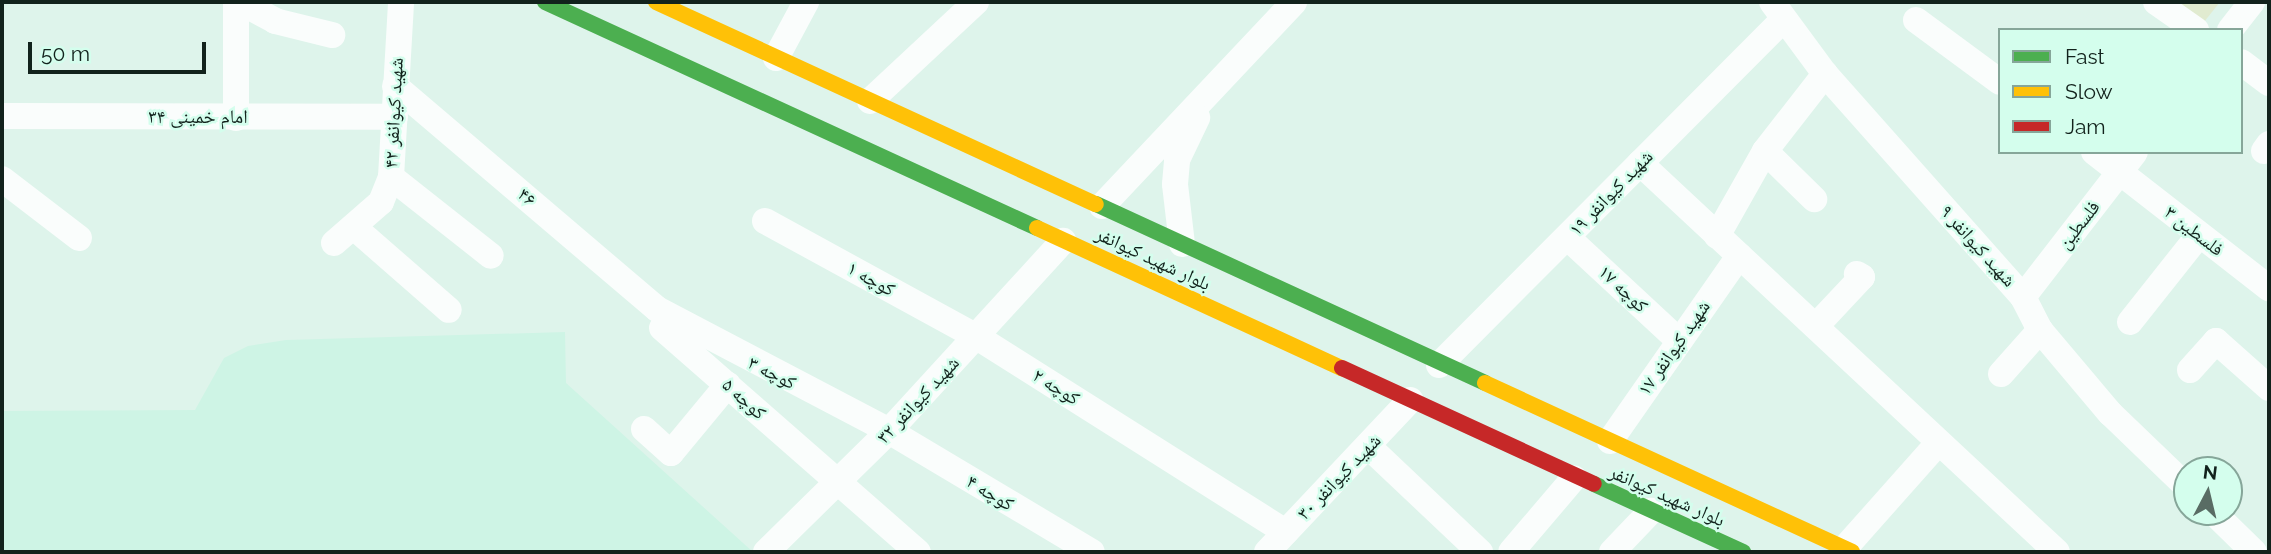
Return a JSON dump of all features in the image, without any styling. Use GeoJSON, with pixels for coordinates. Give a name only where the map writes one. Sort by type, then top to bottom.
{"type":"FeatureCollection","features":[{"type":"Feature","properties":{"kind":"main road","name":"بلوار شهید کیوانفر"},"geometry":{"type":"LineString","coordinates":[[545,2],[1574,478],[1743,552]]}},
{"type":"Feature","properties":{"kind":"main road","name":"بلوار شهید کیوانفر"},"geometry":{"type":"LineString","coordinates":[[656,2],[1848,551]]}},
{"type":"Feature","properties":{"kind":"street"},"geometry":{"type":"LineString","coordinates":[[236,118],[238,2],[275,21],[299,12],[332,36]]}},
{"type":"Feature","properties":{"kind":"street","name":"شهید کیوانفر ۴۲"},"geometry":{"type":"LineString","coordinates":[[401,2],[391,177],[382,202],[345,236],[449,310]]}},
{"type":"Feature","properties":{"kind":"street"},"geometry":{"type":"LineString","coordinates":[[776,58],[806,2]]}},
{"type":"Feature","properties":{"kind":"street"},"geometry":{"type":"LineString","coordinates":[[870,101],[975,2]]}},
{"type":"Feature","properties":{"kind":"street"},"geometry":{"type":"LineString","coordinates":[[1101,206],[1294,2]]}},
{"type":"Feature","properties":{"kind":"street"},"geometry":{"type":"LineString","coordinates":[[2157,2],[2193,28]]}},
{"type":"Feature","properties":{"kind":"street"},"geometry":{"type":"LineString","coordinates":[[2232,28],[2252,2]]}},
{"type":"Feature","properties":{"kind":"street","name":"شهید کیوانفر ۹"},"geometry":{"type":"LineString","coordinates":[[1777,11],[1825,74],[2023,297],[2040,330],[2110,413],[2173,474]]}},
{"type":"Feature","properties":{"kind":"street","name":"شهید کیوانفر ۱۹"},"geometry":{"type":"LineString","coordinates":[[1440,365],[1640,163],[1777,11]]}},
{"type":"Feature","properties":{"kind":"street"},"geometry":{"type":"LineString","coordinates":[[1916,20],[1998,81]]}},
{"type":"Feature","properties":{"kind":"street"},"geometry":{"type":"LineString","coordinates":[[2243,64],[2269,83]]}},
{"type":"Feature","properties":{"kind":"street"},"geometry":{"type":"LineString","coordinates":[[1717,236],[1765,151],[1825,74]]}},
{"type":"Feature","properties":{"kind":"street","name":"۴۶"},"geometry":{"type":"LineString","coordinates":[[395,86],[653,313]]}},
{"type":"Feature","properties":{"kind":"street"},"geometry":{"type":"LineString","coordinates":[[1182,244],[1177,160],[1209,94]]}},
{"type":"Feature","properties":{"kind":"street","name":"امام خمینی ۳۴"},"geometry":{"type":"LineString","coordinates":[[2,116],[395,117]]}},
{"type":"Feature","properties":{"kind":"street"},"geometry":{"type":"LineString","coordinates":[[1765,151],[1814,199]]}},
{"type":"Feature","properties":{"kind":"street","name":"فلسطین ۳"},"geometry":{"type":"LineString","coordinates":[[2101,154],[2128,162],[2199,235],[2269,288]]}},
{"type":"Feature","properties":{"kind":"street","name":"فلسطین"},"geometry":{"type":"LineString","coordinates":[[2023,297],[2128,162]]}},
{"type":"Feature","properties":{"kind":"street"},"geometry":{"type":"LineString","coordinates":[[1640,163],[2057,552]]}},
{"type":"Feature","properties":{"kind":"street"},"geometry":{"type":"LineString","coordinates":[[391,177],[491,256]]}},
{"type":"Feature","properties":{"kind":"street"},"geometry":{"type":"LineString","coordinates":[[2,179],[79,238]]}},
{"type":"Feature","properties":{"kind":"street","name":"کوچه ۱"},"geometry":{"type":"LineString","coordinates":[[765,221],[977,337]]}},
{"type":"Feature","properties":{"kind":"street"},"geometry":{"type":"LineString","coordinates":[[2130,322],[2199,235]]}},
{"type":"Feature","properties":{"kind":"street","name":"کوچه ۱۷"},"geometry":{"type":"LineString","coordinates":[[1568,238],[1678,340]]}},
{"type":"Feature","properties":{"kind":"street","name":"شهید کیوانفر ۳۲"},"geometry":{"type":"LineString","coordinates":[[781,548],[838,483],[1063,242]]}},
{"type":"Feature","properties":{"kind":"street","name":"شهید کیوانفر ۱۷"},"geometry":{"type":"LineString","coordinates":[[1610,441],[1739,256]]}},
{"type":"Feature","properties":{"kind":"street"},"geometry":{"type":"LineString","coordinates":[[1816,326],[1862,277],[1857,274]]}},
{"type":"Feature","properties":{"kind":"street","name":"کوچه ۳"},"geometry":{"type":"LineString","coordinates":[[653,313],[685,337],[889,431]]}},
{"type":"Feature","properties":{"kind":"street"},"geometry":{"type":"LineString","coordinates":[[2001,374],[2040,330]]}},
{"type":"Feature","properties":{"kind":"street","name":"کوچه ۵"},"geometry":{"type":"LineString","coordinates":[[685,337],[727,384],[918,552]]}},
{"type":"Feature","properties":{"kind":"street","name":"کوچه ۲"},"geometry":{"type":"LineString","coordinates":[[977,337],[1135,436],[1284,543]]}},
{"type":"Feature","properties":{"kind":"street"},"geometry":{"type":"LineString","coordinates":[[2190,370],[2216,341],[2269,388]]}},
{"type":"Feature","properties":{"kind":"street"},"geometry":{"type":"LineString","coordinates":[[644,429],[671,453],[727,384]]}},
{"type":"Feature","properties":{"kind":"street","name":"شهید کیوانفر ۳۰"},"geometry":{"type":"LineString","coordinates":[[1284,543],[1410,400]]}},
{"type":"Feature","properties":{"kind":"street","name":"کوچه ۴"},"geometry":{"type":"LineString","coordinates":[[889,431],[1092,552]]}},
{"type":"Feature","properties":{"kind":"street"},"geometry":{"type":"LineString","coordinates":[[1848,551],[1938,443]]}},
{"type":"Feature","properties":{"kind":"street"},"geometry":{"type":"LineString","coordinates":[[1369,447],[1480,552]]}},
{"type":"Feature","properties":{"kind":"street"},"geometry":{"type":"LineString","coordinates":[[1511,552],[1574,478]]}},
{"type":"Feature","properties":{"kind":"street"},"geometry":{"type":"LineString","coordinates":[[1612,552],[1651,511]]}},
{"type":"Feature","properties":{"kind":"street"},"geometry":{"type":"LineString","coordinates":[[2227,526],[2254,552]]}},
{"type":"Feature","properties":{"kind":"shaded area"},"geometry":{"type":"Polygon","coordinates":[[[2166,2],[2220,2],[2204,22],[2166,2]]]}},
{"type":"Feature","properties":{"kind":"shaded area"},"geometry":{"type":"Polygon","coordinates":[[[565,332],[566,383],[753,552],[2,552],[2,411],[195,410],[224,358],[248,346],[286,340],[565,332]]]}},
{"type":"Feature","properties":{"kind":"traffic: fast"},"geometry":{"type":"LineString","coordinates":[[545,2],[1037,228]]}},
{"type":"Feature","properties":{"kind":"traffic: fast"},"geometry":{"type":"LineString","coordinates":[[1096,204],[1485,383]]}},
{"type":"Feature","properties":{"kind":"traffic: fast"},"geometry":{"type":"LineString","coordinates":[[1594,484],[1743,552]]}},
{"type":"Feature","properties":{"kind":"traffic: slow"},"geometry":{"type":"LineString","coordinates":[[656,2],[1096,204]]}},
{"type":"Feature","properties":{"kind":"traffic: slow"},"geometry":{"type":"LineString","coordinates":[[1037,228],[1342,368]]}},
{"type":"Feature","properties":{"kind":"traffic: slow"},"geometry":{"type":"LineString","coordinates":[[1485,383],[1852,552]]}},
{"type":"Feature","properties":{"kind":"traffic: jam"},"geometry":{"type":"LineString","coordinates":[[1342,368],[1594,484]]}}]}
